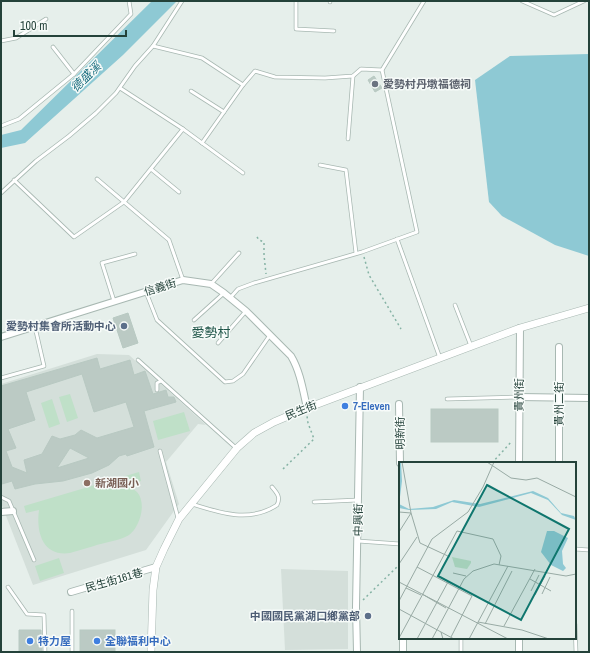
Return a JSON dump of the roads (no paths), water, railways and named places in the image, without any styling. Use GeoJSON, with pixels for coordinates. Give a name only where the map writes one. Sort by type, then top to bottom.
{"type":"FeatureCollection","features":[{"type":"Feature","properties":{"kind":"street","name":"信義街"},"geometry":{"type":"LineString","coordinates":[[1,337],[183,280],[211,284],[246,311],[291,356],[296,364],[307,408]]}},
{"type":"Feature","properties":{"kind":"street","name":"民生街"},"geometry":{"type":"LineString","coordinates":[[151,652],[153,590],[156,567],[164,549],[179,519],[237,448],[254,433],[274,422],[360,387],[520,328],[589,308]]}},
{"type":"Feature","properties":{"kind":"street","name":"貴州街"},"geometry":{"type":"LineString","coordinates":[[519,462],[520,328]]}},
{"type":"Feature","properties":{"kind":"street","name":"貴州二街"},"geometry":{"type":"LineString","coordinates":[[559,347],[559,461]]}},
{"type":"Feature","properties":{"kind":"street","name":"中興街"},"geometry":{"type":"LineString","coordinates":[[357,652],[356,607],[360,387]]}},
{"type":"Feature","properties":{"kind":"street"},"geometry":{"type":"LineString","coordinates":[[519,397],[589,398]]}},
{"type":"Feature","properties":{"kind":"street","name":"明新街"},"geometry":{"type":"LineString","coordinates":[[399,404],[400,462]]}},
{"type":"Feature","properties":{"kind":"street"},"geometry":{"type":"LineString","coordinates":[[1,512],[13,511]]}},
{"type":"Feature","properties":{"kind":"street","name":"民生街161巷"},"geometry":{"type":"LineString","coordinates":[[71,592],[156,567]]}},
{"type":"Feature","properties":{"kind":"street"},"geometry":{"type":"LineString","coordinates":[[403,639],[403,652]]}},
{"type":"Feature","properties":{"kind":"street"},"geometry":{"type":"LineString","coordinates":[[519,639],[519,652]]}},
{"type":"Feature","properties":{"kind":"lane"},"geometry":{"type":"LineString","coordinates":[[1,126],[19,119],[74,74],[131,14],[129,1]]}},
{"type":"Feature","properties":{"kind":"lane"},"geometry":{"type":"LineString","coordinates":[[1,192],[36,161],[96,113],[116,93],[135,66],[153,46],[182,1]]}},
{"type":"Feature","properties":{"kind":"lane"},"geometry":{"type":"LineString","coordinates":[[296,1],[296,29],[334,31]]}},
{"type":"Feature","properties":{"kind":"lane"},"geometry":{"type":"LineString","coordinates":[[230,298],[238,289],[254,283],[362,252],[416,232],[382,70],[424,1]]}},
{"type":"Feature","properties":{"kind":"lane"},"geometry":{"type":"LineString","coordinates":[[522,1],[554,15],[584,1]]}},
{"type":"Feature","properties":{"kind":"lane"},"geometry":{"type":"LineString","coordinates":[[1,41],[16,38],[46,19]]}},
{"type":"Feature","properties":{"kind":"lane"},"geometry":{"type":"LineString","coordinates":[[153,46],[202,58],[243,85]]}},
{"type":"Feature","properties":{"kind":"lane"},"geometry":{"type":"LineString","coordinates":[[53,47],[74,74]]}},
{"type":"Feature","properties":{"kind":"lane"},"geometry":{"type":"LineString","coordinates":[[202,143],[243,85],[255,71],[275,77],[325,78],[353,76],[361,69],[382,70]]}},
{"type":"Feature","properties":{"kind":"lane"},"geometry":{"type":"LineString","coordinates":[[348,139],[353,76]]}},
{"type":"Feature","properties":{"kind":"lane"},"geometry":{"type":"LineString","coordinates":[[120,88],[183,129],[243,173]]}},
{"type":"Feature","properties":{"kind":"lane"},"geometry":{"type":"LineString","coordinates":[[191,91],[224,112]]}},
{"type":"Feature","properties":{"kind":"lane"},"geometry":{"type":"LineString","coordinates":[[14,180],[74,237],[124,202],[183,129]]}},
{"type":"Feature","properties":{"kind":"lane"},"geometry":{"type":"LineString","coordinates":[[320,164],[346,170],[356,253]]}},
{"type":"Feature","properties":{"kind":"lane"},"geometry":{"type":"LineString","coordinates":[[151,169],[179,192]]}},
{"type":"Feature","properties":{"kind":"lane"},"geometry":{"type":"LineString","coordinates":[[97,179],[169,240],[183,280]]}},
{"type":"Feature","properties":{"kind":"lane"},"geometry":{"type":"LineString","coordinates":[[397,239],[440,358]]}},
{"type":"Feature","properties":{"kind":"lane"},"geometry":{"type":"LineString","coordinates":[[211,284],[239,253]]}},
{"type":"Feature","properties":{"kind":"lane"},"geometry":{"type":"LineString","coordinates":[[114,301],[102,263],[135,254]]}},
{"type":"Feature","properties":{"kind":"lane"},"geometry":{"type":"LineString","coordinates":[[146,292],[157,320],[225,382],[233,381],[243,374],[270,335]]}},
{"type":"Feature","properties":{"kind":"lane"},"geometry":{"type":"LineString","coordinates":[[194,320],[224,293]]}},
{"type":"Feature","properties":{"kind":"lane"},"geometry":{"type":"LineString","coordinates":[[455,305],[471,346]]}},
{"type":"Feature","properties":{"kind":"lane"},"geometry":{"type":"LineString","coordinates":[[218,343],[246,311]]}},
{"type":"Feature","properties":{"kind":"lane"},"geometry":{"type":"LineString","coordinates":[[1,378],[44,366],[35,327]]}},
{"type":"Feature","properties":{"kind":"lane"},"geometry":{"type":"LineString","coordinates":[[138,360],[237,448]]}},
{"type":"Feature","properties":{"kind":"lane"},"geometry":{"type":"LineString","coordinates":[[157,390],[157,383],[161,381]]}},
{"type":"Feature","properties":{"kind":"lane"},"geometry":{"type":"LineString","coordinates":[[447,399],[519,397]]}},
{"type":"Feature","properties":{"kind":"lane"},"geometry":{"type":"LineString","coordinates":[[160,451],[179,519]]}},
{"type":"Feature","properties":{"kind":"lane"},"geometry":{"type":"LineString","coordinates":[[192,504],[231,515],[259,514],[277,505],[279,501],[279,495],[272,487]]}},
{"type":"Feature","properties":{"kind":"lane"},"geometry":{"type":"LineString","coordinates":[[1,497],[9,502],[34,560]]}},
{"type":"Feature","properties":{"kind":"lane"},"geometry":{"type":"LineString","coordinates":[[314,502],[359,500]]}},
{"type":"Feature","properties":{"kind":"lane"},"geometry":{"type":"LineString","coordinates":[[358,541],[399,544]]}},
{"type":"Feature","properties":{"kind":"lane"},"geometry":{"type":"LineString","coordinates":[[576,549],[589,550]]}},
{"type":"Feature","properties":{"kind":"lane"},"geometry":{"type":"LineString","coordinates":[[8,587],[27,614],[44,615],[45,652]]}},
{"type":"Feature","properties":{"kind":"lane"},"geometry":{"type":"LineString","coordinates":[[72,611],[72,652]]}},
{"type":"Feature","properties":{"kind":"lane"},"geometry":{"type":"LineString","coordinates":[[461,639],[461,652]]}},
{"type":"Feature","properties":{"kind":"lane"},"geometry":{"type":"LineString","coordinates":[[576,639],[576,652]]}},
{"type":"Feature","properties":{"kind":"water","name":"德盛溪"},"geometry":{"type":"Polygon","coordinates":[[[152,1],[177,1],[123,55],[25,143],[1,148],[1,135],[21,130],[152,1]]]}},
{"type":"Feature","properties":{"kind":"water"},"geometry":{"type":"Polygon","coordinates":[[[589,54],[589,256],[555,245],[502,216],[489,202],[475,80],[510,56],[589,54]]]}},
{"type":"Feature","properties":{"kind":"place","name":"愛勢村丹墩福德祠"},"geometry":{"type":"Point","coordinates":[375,84]}},
{"type":"Feature","properties":{"kind":"place","name":"愛勢村集會所活動中心"},"geometry":{"type":"Point","coordinates":[124,326]}},
{"type":"Feature","properties":{"kind":"place","name":"7-Eleven"},"geometry":{"type":"Point","coordinates":[345,406]}},
{"type":"Feature","properties":{"kind":"place","name":"新湖國小"},"geometry":{"type":"Point","coordinates":[87,483]}},
{"type":"Feature","properties":{"kind":"place","name":"中國國民黨湖口鄉黨部"},"geometry":{"type":"Point","coordinates":[368,616]}},
{"type":"Feature","properties":{"kind":"place","name":"特力屋"},"geometry":{"type":"Point","coordinates":[30,641]}},
{"type":"Feature","properties":{"kind":"place","name":"全聯福利中心"},"geometry":{"type":"Point","coordinates":[97,641]}},
{"type":"Feature","properties":{"kind":"district","name":"愛勢村"},"geometry":{"type":"Point","coordinates":[211,332]}}]}
